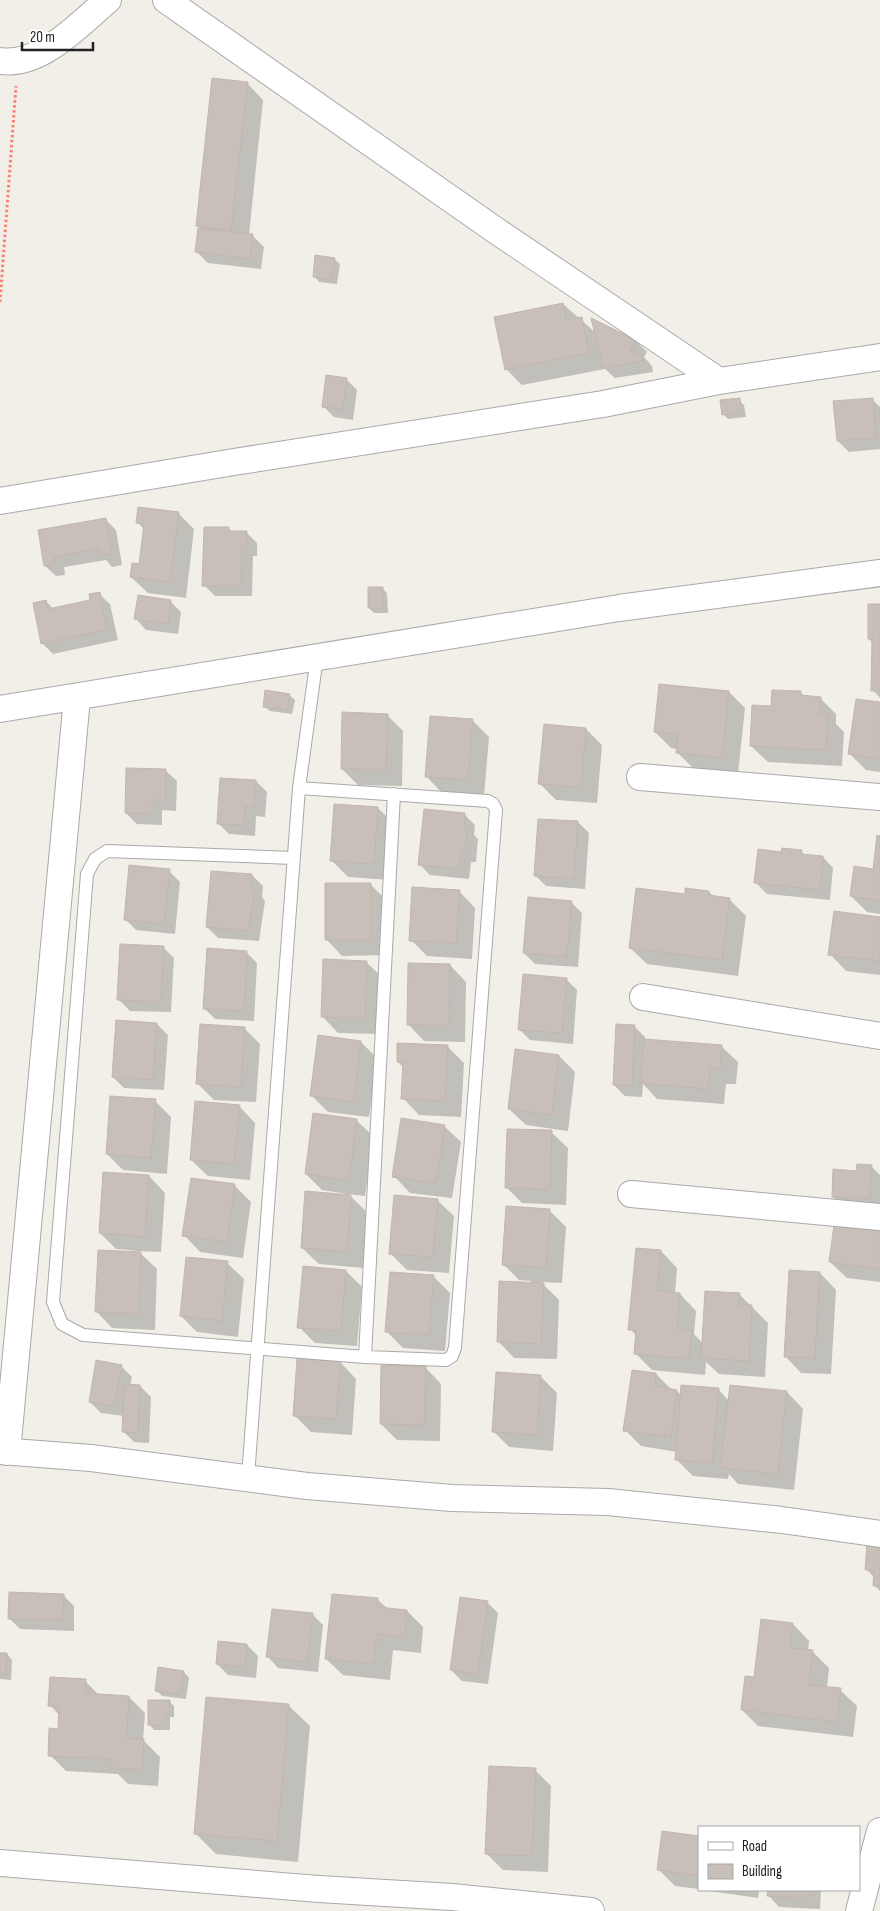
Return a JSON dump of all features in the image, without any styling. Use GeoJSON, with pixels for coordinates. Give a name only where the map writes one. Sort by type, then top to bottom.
{"type":"FeatureCollection","features":[{"type":"Feature","properties":{"kind":"street"},"geometry":{"type":"LineString","coordinates":[[7,62],[48,49],[108,0]]}},
{"type":"Feature","properties":{"kind":"street"},"geometry":{"type":"LineString","coordinates":[[166,0],[498,232],[719,381]]}},
{"type":"Feature","properties":{"kind":"street"},"geometry":{"type":"LineString","coordinates":[[0,501],[603,404],[719,381],[880,357]]}},
{"type":"Feature","properties":{"kind":"street"},"geometry":{"type":"LineString","coordinates":[[0,709],[77,698],[619,608],[880,573]]}},
{"type":"Feature","properties":{"kind":"street"},"geometry":{"type":"LineString","coordinates":[[77,698],[4,1452],[91,1458],[307,1486],[452,1498],[608,1502],[782,1520],[880,1534]]}},
{"type":"Feature","properties":{"kind":"street"},"geometry":{"type":"LineString","coordinates":[[640,777],[880,797]]}},
{"type":"Feature","properties":{"kind":"street"},"geometry":{"type":"LineString","coordinates":[[643,997],[880,1036]]}},
{"type":"Feature","properties":{"kind":"street"},"geometry":{"type":"LineString","coordinates":[[631,1194],[880,1217]]}},
{"type":"Feature","properties":{"kind":"street"},"geometry":{"type":"LineString","coordinates":[[860,1911],[880,1831]]}},
{"type":"Feature","properties":{"kind":"street"},"geometry":{"type":"LineString","coordinates":[[0,1863],[320,1889],[452,1897],[591,1911]]}},
{"type":"Feature","properties":{"kind":"lane"},"geometry":{"type":"LineString","coordinates":[[248,1477],[299,788],[317,657]]}},
{"type":"Feature","properties":{"kind":"lane"},"geometry":{"type":"LineString","coordinates":[[294,858],[107,851],[95,859],[87,874],[54,1302],[62,1324],[83,1335],[365,1357],[446,1360],[452,1356],[455,1348],[496,819],[493,804],[488,801],[299,788]]}},
{"type":"Feature","properties":{"kind":"lane"},"geometry":{"type":"LineString","coordinates":[[365,1357],[394,794]]}},
{"type":"Feature","properties":{"kind":"path"},"geometry":{"type":"LineString","coordinates":[[0,302],[12,160],[16,84],[7,62]]}},
{"type":"Feature","properties":{"kind":"building"},"geometry":{"type":"Polygon","coordinates":[[[212,78],[248,82],[231,230],[196,226],[212,78]]]}},
{"type":"Feature","properties":{"kind":"building"},"geometry":{"type":"Polygon","coordinates":[[[198,228],[253,234],[250,259],[195,252],[198,228]]]}},
{"type":"Feature","properties":{"kind":"building"},"geometry":{"type":"Polygon","coordinates":[[[315,255],[335,258],[332,280],[313,277],[315,255]]]}},
{"type":"Feature","properties":{"kind":"building"},"geometry":{"type":"Polygon","coordinates":[[[563,303],[566,320],[582,317],[589,353],[505,370],[494,317],[563,303]]]}},
{"type":"Feature","properties":{"kind":"building"},"geometry":{"type":"Polygon","coordinates":[[[591,318],[636,340],[630,351],[642,353],[642,361],[603,368],[591,318]]]}},
{"type":"Feature","properties":{"kind":"building"},"geometry":{"type":"Polygon","coordinates":[[[326,375],[347,378],[343,409],[322,407],[326,375]]]}},
{"type":"Feature","properties":{"kind":"building"},"geometry":{"type":"Polygon","coordinates":[[[740,398],[741,413],[722,415],[720,400],[740,398]]]}},
{"type":"Feature","properties":{"kind":"building"},"geometry":{"type":"Polygon","coordinates":[[[873,398],[876,438],[837,441],[833,401],[873,398]]]}},
{"type":"Feature","properties":{"kind":"building"},"geometry":{"type":"Polygon","coordinates":[[[138,507],[179,512],[170,582],[130,577],[132,563],[139,564],[144,524],[136,523],[138,507]]]}},
{"type":"Feature","properties":{"kind":"building"},"geometry":{"type":"Polygon","coordinates":[[[106,518],[112,554],[100,556],[99,549],[54,557],[55,564],[44,566],[38,530],[106,518]]]}},
{"type":"Feature","properties":{"kind":"building"},"geometry":{"type":"Polygon","coordinates":[[[204,527],[229,527],[229,531],[247,531],[246,546],[242,546],[241,586],[202,586],[204,527]]]}},
{"type":"Feature","properties":{"kind":"building"},"geometry":{"type":"Polygon","coordinates":[[[368,587],[383,587],[383,608],[368,608],[368,587]]]}},
{"type":"Feature","properties":{"kind":"building"},"geometry":{"type":"Polygon","coordinates":[[[100,592],[107,630],[41,644],[33,603],[46,600],[48,609],[90,600],[89,594],[100,592]]]}},
{"type":"Feature","properties":{"kind":"building"},"geometry":{"type":"Polygon","coordinates":[[[138,595],[171,600],[168,624],[134,619],[138,595]]]}},
{"type":"Feature","properties":{"kind":"building"},"geometry":{"type":"Polygon","coordinates":[[[868,604],[880,604],[880,691],[871,691],[872,639],[868,639],[868,604]]]}},
{"type":"Feature","properties":{"kind":"building"},"geometry":{"type":"Polygon","coordinates":[[[659,684],[729,691],[722,758],[676,753],[678,735],[654,732],[659,684]]]}},
{"type":"Feature","properties":{"kind":"building"},"geometry":{"type":"Polygon","coordinates":[[[265,690],[290,694],[287,710],[263,707],[265,690]]]}},
{"type":"Feature","properties":{"kind":"building"},"geometry":{"type":"Polygon","coordinates":[[[772,690],[801,691],[801,695],[821,697],[820,714],[828,715],[826,750],[750,746],[752,705],[771,706],[772,690]]]}},
{"type":"Feature","properties":{"kind":"building"},"geometry":{"type":"Polygon","coordinates":[[[856,699],[880,702],[880,759],[848,754],[856,699]]]}},
{"type":"Feature","properties":{"kind":"building"},"geometry":{"type":"Polygon","coordinates":[[[342,712],[388,714],[386,770],[341,769],[342,712]]]}},
{"type":"Feature","properties":{"kind":"building"},"geometry":{"type":"Polygon","coordinates":[[[430,716],[473,719],[468,780],[425,777],[430,716]]]}},
{"type":"Feature","properties":{"kind":"building"},"geometry":{"type":"Polygon","coordinates":[[[544,724],[586,728],[581,788],[538,784],[544,724]]]}},
{"type":"Feature","properties":{"kind":"building"},"geometry":{"type":"Polygon","coordinates":[[[126,768],[166,769],[165,800],[152,800],[152,814],[125,813],[126,768]]]}},
{"type":"Feature","properties":{"kind":"building"},"geometry":{"type":"Polygon","coordinates":[[[220,778],[256,780],[254,807],[245,806],[244,825],[217,824],[220,778]]]}},
{"type":"Feature","properties":{"kind":"building"},"geometry":{"type":"Polygon","coordinates":[[[334,804],[378,807],[374,864],[330,861],[334,804]]]}},
{"type":"Feature","properties":{"kind":"building"},"geometry":{"type":"Polygon","coordinates":[[[424,809],[465,813],[464,827],[468,827],[465,852],[461,851],[459,869],[418,865],[424,809]]]}},
{"type":"Feature","properties":{"kind":"building"},"geometry":{"type":"Polygon","coordinates":[[[538,819],[578,821],[574,879],[534,876],[538,819]]]}},
{"type":"Feature","properties":{"kind":"building"},"geometry":{"type":"Polygon","coordinates":[[[877,835],[880,836],[880,901],[850,896],[854,866],[873,869],[877,835]]]}},
{"type":"Feature","properties":{"kind":"building"},"geometry":{"type":"Polygon","coordinates":[[[782,848],[802,850],[801,854],[823,856],[820,890],[754,883],[758,849],[781,852],[782,848]]]}},
{"type":"Feature","properties":{"kind":"building"},"geometry":{"type":"Polygon","coordinates":[[[129,865],[170,869],[164,924],[124,920],[129,865]]]}},
{"type":"Feature","properties":{"kind":"building"},"geometry":{"type":"Polygon","coordinates":[[[211,871],[252,874],[251,888],[255,889],[248,931],[206,927],[211,871]]]}},
{"type":"Feature","properties":{"kind":"building"},"geometry":{"type":"Polygon","coordinates":[[[325,883],[371,883],[371,940],[325,940],[325,883]]]}},
{"type":"Feature","properties":{"kind":"building"},"geometry":{"type":"Polygon","coordinates":[[[412,887],[460,890],[456,943],[409,941],[412,887]]]}},
{"type":"Feature","properties":{"kind":"building"},"geometry":{"type":"Polygon","coordinates":[[[636,888],[685,894],[685,888],[709,891],[709,895],[730,898],[722,960],[629,948],[636,888]]]}},
{"type":"Feature","properties":{"kind":"building"},"geometry":{"type":"Polygon","coordinates":[[[528,897],[572,901],[567,957],[523,953],[528,897]]]}},
{"type":"Feature","properties":{"kind":"building"},"geometry":{"type":"Polygon","coordinates":[[[834,911],[880,917],[880,961],[828,955],[834,911]]]}},
{"type":"Feature","properties":{"kind":"building"},"geometry":{"type":"Polygon","coordinates":[[[120,944],[164,946],[161,1002],[117,1000],[120,944]]]}},
{"type":"Feature","properties":{"kind":"building"},"geometry":{"type":"Polygon","coordinates":[[[207,948],[247,951],[244,1011],[203,1009],[207,948]]]}},
{"type":"Feature","properties":{"kind":"building"},"geometry":{"type":"Polygon","coordinates":[[[323,959],[367,961],[365,1018],[321,1017],[323,959]]]}},
{"type":"Feature","properties":{"kind":"building"},"geometry":{"type":"Polygon","coordinates":[[[408,963],[450,964],[449,1026],[407,1025],[408,963]]]}},
{"type":"Feature","properties":{"kind":"building"},"geometry":{"type":"Polygon","coordinates":[[[523,974],[567,978],[562,1033],[518,1030],[523,974]]]}},
{"type":"Feature","properties":{"kind":"building"},"geometry":{"type":"Polygon","coordinates":[[[116,1020],[157,1023],[153,1080],[112,1077],[116,1020]]]}},
{"type":"Feature","properties":{"kind":"building"},"geometry":{"type":"Polygon","coordinates":[[[200,1024],[245,1027],[241,1087],[196,1084],[200,1024]]]}},
{"type":"Feature","properties":{"kind":"building"},"geometry":{"type":"Polygon","coordinates":[[[616,1024],[635,1025],[632,1086],[613,1085],[616,1024]]]}},
{"type":"Feature","properties":{"kind":"building"},"geometry":{"type":"Polygon","coordinates":[[[318,1035],[361,1041],[354,1102],[310,1096],[318,1035]]]}},
{"type":"Feature","properties":{"kind":"building"},"geometry":{"type":"Polygon","coordinates":[[[644,1039],[722,1045],[720,1069],[710,1068],[708,1089],[640,1083],[644,1039]]]}},
{"type":"Feature","properties":{"kind":"building"},"geometry":{"type":"Polygon","coordinates":[[[397,1043],[448,1045],[445,1101],[401,1099],[403,1063],[397,1062],[397,1043]]]}},
{"type":"Feature","properties":{"kind":"building"},"geometry":{"type":"Polygon","coordinates":[[[515,1049],[559,1055],[552,1115],[508,1109],[515,1049]]]}},
{"type":"Feature","properties":{"kind":"building"},"geometry":{"type":"Polygon","coordinates":[[[110,1096],[156,1099],[151,1158],[106,1154],[110,1096]]]}},
{"type":"Feature","properties":{"kind":"building"},"geometry":{"type":"Polygon","coordinates":[[[195,1101],[240,1105],[234,1164],[190,1160],[195,1101]]]}},
{"type":"Feature","properties":{"kind":"building"},"geometry":{"type":"Polygon","coordinates":[[[313,1113],[357,1119],[349,1181],[305,1174],[313,1113]]]}},
{"type":"Feature","properties":{"kind":"building"},"geometry":{"type":"Polygon","coordinates":[[[401,1118],[445,1125],[436,1183],[392,1177],[401,1118]]]}},
{"type":"Feature","properties":{"kind":"building"},"geometry":{"type":"Polygon","coordinates":[[[507,1129],[552,1130],[550,1189],[505,1188],[507,1129]]]}},
{"type":"Feature","properties":{"kind":"building"},"geometry":{"type":"Polygon","coordinates":[[[857,1164],[872,1165],[869,1199],[832,1197],[833,1169],[856,1171],[857,1164]]]}},
{"type":"Feature","properties":{"kind":"building"},"geometry":{"type":"Polygon","coordinates":[[[103,1172],[149,1175],[145,1237],[99,1233],[103,1172]]]}},
{"type":"Feature","properties":{"kind":"building"},"geometry":{"type":"Polygon","coordinates":[[[191,1178],[235,1184],[227,1242],[182,1236],[191,1178]]]}},
{"type":"Feature","properties":{"kind":"building"},"geometry":{"type":"Polygon","coordinates":[[[305,1191],[351,1195],[347,1252],[301,1248],[305,1191]]]}},
{"type":"Feature","properties":{"kind":"building"},"geometry":{"type":"Polygon","coordinates":[[[394,1195],[438,1199],[433,1257],[389,1254],[394,1195]]]}},
{"type":"Feature","properties":{"kind":"building"},"geometry":{"type":"Polygon","coordinates":[[[506,1206],[550,1209],[546,1268],[502,1265],[506,1206]]]}},
{"type":"Feature","properties":{"kind":"building"},"geometry":{"type":"Polygon","coordinates":[[[834,1225],[880,1230],[880,1269],[829,1262],[834,1225]]]}},
{"type":"Feature","properties":{"kind":"building"},"geometry":{"type":"Polygon","coordinates":[[[636,1248],[661,1250],[657,1291],[680,1293],[677,1329],[692,1330],[689,1359],[634,1354],[636,1330],[628,1330],[636,1248]]]}},
{"type":"Feature","properties":{"kind":"building"},"geometry":{"type":"Polygon","coordinates":[[[98,1250],[141,1252],[139,1314],[95,1312],[98,1250]]]}},
{"type":"Feature","properties":{"kind":"building"},"geometry":{"type":"Polygon","coordinates":[[[186,1257],[228,1261],[222,1321],[180,1316],[186,1257]]]}},
{"type":"Feature","properties":{"kind":"building"},"geometry":{"type":"Polygon","coordinates":[[[303,1266],[346,1270],[341,1331],[297,1328],[303,1266]]]}},
{"type":"Feature","properties":{"kind":"building"},"geometry":{"type":"Polygon","coordinates":[[[789,1270],[820,1272],[815,1358],[784,1357],[789,1270]]]}},
{"type":"Feature","properties":{"kind":"building"},"geometry":{"type":"Polygon","coordinates":[[[390,1272],[434,1275],[429,1335],[385,1332],[390,1272]]]}},
{"type":"Feature","properties":{"kind":"building"},"geometry":{"type":"Polygon","coordinates":[[[499,1281],[544,1283],[541,1344],[497,1342],[499,1281]]]}},
{"type":"Feature","properties":{"kind":"building"},"geometry":{"type":"Polygon","coordinates":[[[705,1291],[740,1293],[739,1305],[752,1305],[749,1361],[701,1358],[705,1291]]]}},
{"type":"Feature","properties":{"kind":"building"},"geometry":{"type":"Polygon","coordinates":[[[297,1358],[341,1361],[336,1419],[293,1416],[297,1358]]]}},
{"type":"Feature","properties":{"kind":"building"},"geometry":{"type":"Polygon","coordinates":[[[96,1360],[122,1365],[114,1406],[89,1402],[96,1360]]]}},
{"type":"Feature","properties":{"kind":"building"},"geometry":{"type":"Polygon","coordinates":[[[381,1365],[426,1366],[424,1425],[380,1424],[381,1365]]]}},
{"type":"Feature","properties":{"kind":"building"},"geometry":{"type":"Polygon","coordinates":[[[632,1370],[656,1373],[655,1386],[677,1390],[671,1437],[623,1431],[632,1370]]]}},
{"type":"Feature","properties":{"kind":"building"},"geometry":{"type":"Polygon","coordinates":[[[496,1372],[541,1375],[537,1435],[492,1432],[496,1372]]]}},
{"type":"Feature","properties":{"kind":"building"},"geometry":{"type":"Polygon","coordinates":[[[124,1384],[140,1385],[138,1433],[122,1432],[124,1384]]]}},
{"type":"Feature","properties":{"kind":"building"},"geometry":{"type":"Polygon","coordinates":[[[681,1385],[719,1388],[712,1463],[675,1460],[681,1385]]]}},
{"type":"Feature","properties":{"kind":"building"},"geometry":{"type":"Polygon","coordinates":[[[730,1385],[787,1391],[778,1474],[720,1468],[730,1385]]]}},
{"type":"Feature","properties":{"kind":"building"},"geometry":{"type":"Polygon","coordinates":[[[867,1543],[880,1544],[880,1586],[873,1586],[874,1570],[865,1570],[867,1543]]]}},
{"type":"Feature","properties":{"kind":"building"},"geometry":{"type":"Polygon","coordinates":[[[9,1592],[64,1594],[63,1620],[8,1619],[9,1592]]]}},
{"type":"Feature","properties":{"kind":"building"},"geometry":{"type":"Polygon","coordinates":[[[332,1594],[378,1598],[377,1607],[407,1610],[405,1637],[377,1634],[374,1664],[325,1659],[332,1594]]]}},
{"type":"Feature","properties":{"kind":"building"},"geometry":{"type":"Polygon","coordinates":[[[460,1597],[488,1601],[478,1674],[450,1670],[460,1597]]]}},
{"type":"Feature","properties":{"kind":"building"},"geometry":{"type":"Polygon","coordinates":[[[272,1609],[313,1613],[307,1662],[266,1657],[272,1609]]]}},
{"type":"Feature","properties":{"kind":"building"},"geometry":{"type":"Polygon","coordinates":[[[761,1619],[793,1623],[790,1648],[813,1650],[809,1685],[841,1688],[837,1722],[741,1710],[745,1676],[754,1677],[761,1619]]]}},
{"type":"Feature","properties":{"kind":"building"},"geometry":{"type":"Polygon","coordinates":[[[218,1641],[247,1644],[245,1667],[216,1664],[218,1641]]]}},
{"type":"Feature","properties":{"kind":"building"},"geometry":{"type":"Polygon","coordinates":[[[0,1653],[7,1653],[6,1675],[0,1675],[0,1653]]]}},
{"type":"Feature","properties":{"kind":"building"},"geometry":{"type":"Polygon","coordinates":[[[158,1667],[184,1671],[181,1694],[155,1691],[158,1667]]]}},
{"type":"Feature","properties":{"kind":"building"},"geometry":{"type":"Polygon","coordinates":[[[50,1677],[86,1679],[85,1693],[129,1696],[127,1738],[144,1739],[142,1770],[110,1768],[110,1759],[48,1756],[49,1728],[58,1729],[59,1707],[48,1706],[50,1677]]]}},
{"type":"Feature","properties":{"kind":"building"},"geometry":{"type":"Polygon","coordinates":[[[206,1697],[289,1704],[277,1841],[194,1834],[206,1697]]]}},
{"type":"Feature","properties":{"kind":"building"},"geometry":{"type":"Polygon","coordinates":[[[148,1700],[170,1700],[169,1713],[165,1713],[165,1725],[148,1725],[148,1700]]]}},
{"type":"Feature","properties":{"kind":"building"},"geometry":{"type":"Polygon","coordinates":[[[489,1766],[536,1768],[532,1856],[485,1854],[489,1766]]]}},
{"type":"Feature","properties":{"kind":"building"},"geometry":{"type":"Polygon","coordinates":[[[662,1831],[698,1836],[698,1876],[657,1870],[662,1831]]]}},
{"type":"Feature","properties":{"kind":"building"},"geometry":{"type":"Polygon","coordinates":[[[768,1891],[810,1891],[809,1898],[767,1896],[768,1891]]]}}]}
